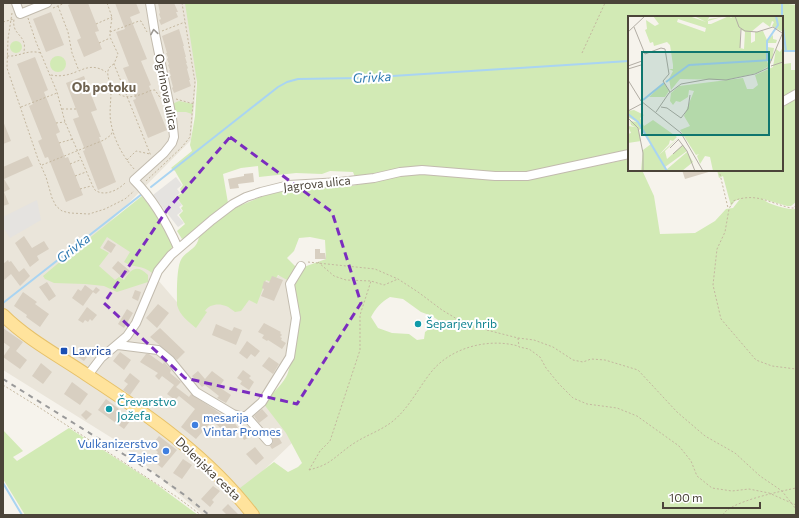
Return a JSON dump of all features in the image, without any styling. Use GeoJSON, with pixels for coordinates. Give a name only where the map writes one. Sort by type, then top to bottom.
{"type":"FeatureCollection","features":[{"type":"Feature","properties":{"kind":"main road","name":"Dolenjska cesta"},"geometry":{"type":"LineString","coordinates":[[4,318],[88,375],[176,438],[200,458],[225,483],[253,515]]}},
{"type":"Feature","properties":{"kind":"street"},"geometry":{"type":"LineString","coordinates":[[16,3],[20,14],[47,3]]}},
{"type":"Feature","properties":{"kind":"street","name":"Ogrinova ulica"},"geometry":{"type":"LineString","coordinates":[[140,186],[134,180],[153,159],[169,147],[174,137],[174,128],[150,3]]}},
{"type":"Feature","properties":{"kind":"street"},"geometry":{"type":"LineString","coordinates":[[783,101],[796,94]]}},
{"type":"Feature","properties":{"kind":"street","name":"Jagrova ulica"},"geometry":{"type":"LineString","coordinates":[[88,375],[101,358],[127,336],[136,323],[158,272],[178,248],[233,204],[246,197],[289,185],[340,182],[374,178],[400,172],[422,170],[495,176],[527,176],[628,154]]}},
{"type":"Feature","properties":{"kind":"street"},"geometry":{"type":"LineString","coordinates":[[140,186],[150,197],[168,224],[178,248]]}},
{"type":"Feature","properties":{"kind":"street"},"geometry":{"type":"LineString","coordinates":[[118,345],[158,350],[170,360],[196,392],[233,414],[246,416],[262,402],[290,357],[296,318],[290,284],[301,266]]}},
{"type":"Feature","properties":{"kind":"street"},"geometry":{"type":"LineString","coordinates":[[246,416],[268,441]]}},
{"type":"Feature","properties":{"kind":"path"},"geometry":{"type":"LineString","coordinates":[[107,3],[112,16],[110,38],[118,54],[114,64],[110,66],[107,73],[111,89],[111,123],[121,151],[137,172]]}},
{"type":"Feature","properties":{"kind":"path"},"geometry":{"type":"LineString","coordinates":[[10,20],[6,68],[42,166],[52,198],[56,206],[62,211],[90,214],[106,209],[125,199],[182,147],[190,137],[195,82],[182,3]]}},
{"type":"Feature","properties":{"kind":"path"},"geometry":{"type":"LineString","coordinates":[[582,53],[605,3]]}},
{"type":"Feature","properties":{"kind":"path"},"geometry":{"type":"LineString","coordinates":[[58,6],[68,32],[72,53],[79,71]]}},
{"type":"Feature","properties":{"kind":"path"},"geometry":{"type":"LineString","coordinates":[[96,24],[112,16]]}},
{"type":"Feature","properties":{"kind":"path"},"geometry":{"type":"LineString","coordinates":[[28,18],[57,92],[65,122],[92,185],[97,192],[103,194],[124,185],[128,180]]}},
{"type":"Feature","properties":{"kind":"path"},"geometry":{"type":"LineString","coordinates":[[3,22],[14,19],[15,30],[24,44],[24,53]]}},
{"type":"Feature","properties":{"kind":"path"},"geometry":{"type":"LineString","coordinates":[[110,32],[139,21],[144,25],[148,34],[151,35],[185,22]]}},
{"type":"Feature","properties":{"kind":"path"},"geometry":{"type":"LineString","coordinates":[[99,42],[110,38]]}},
{"type":"Feature","properties":{"kind":"path"},"geometry":{"type":"LineString","coordinates":[[7,56],[19,55],[34,51],[41,53]]}},
{"type":"Feature","properties":{"kind":"path"},"geometry":{"type":"LineString","coordinates":[[114,64],[126,97],[153,159]]}},
{"type":"Feature","properties":{"kind":"path"},"geometry":{"type":"LineString","coordinates":[[50,75],[68,76],[86,67],[100,68],[107,73]]}},
{"type":"Feature","properties":{"kind":"path"},"geometry":{"type":"LineString","coordinates":[[111,89],[126,97],[133,97],[151,90],[155,90],[164,101],[178,100],[194,104]]}},
{"type":"Feature","properties":{"kind":"path"},"geometry":{"type":"LineString","coordinates":[[20,107],[57,92]]}},
{"type":"Feature","properties":{"kind":"path"},"geometry":{"type":"LineString","coordinates":[[62,109],[76,109]]}},
{"type":"Feature","properties":{"kind":"path"},"geometry":{"type":"LineString","coordinates":[[56,123],[65,122]]}},
{"type":"Feature","properties":{"kind":"path"},"geometry":{"type":"LineString","coordinates":[[42,166],[104,140],[111,135],[113,130]]}},
{"type":"Feature","properties":{"kind":"path"},"geometry":{"type":"LineString","coordinates":[[59,143],[73,139]]}},
{"type":"Feature","properties":{"kind":"path"},"geometry":{"type":"LineString","coordinates":[[127,160],[136,151],[153,159]]}},
{"type":"Feature","properties":{"kind":"path"},"geometry":{"type":"LineString","coordinates":[[70,164],[81,160]]}},
{"type":"Feature","properties":{"kind":"path"},"geometry":{"type":"LineString","coordinates":[[719,171],[729,209]]}},
{"type":"Feature","properties":{"kind":"path"},"geometry":{"type":"LineString","coordinates":[[75,176],[87,172]]}},
{"type":"Feature","properties":{"kind":"path"},"geometry":{"type":"LineString","coordinates":[[80,189],[92,185]]}},
{"type":"Feature","properties":{"kind":"path"},"geometry":{"type":"LineString","coordinates":[[796,206],[791,208],[756,197],[742,197],[733,200],[729,209],[725,232],[717,249],[712,285],[721,319],[756,360],[772,366],[796,369]]}},
{"type":"Feature","properties":{"kind":"path"},"geometry":{"type":"LineString","coordinates":[[301,266],[310,261],[375,269],[398,279],[442,310],[467,325],[518,338],[534,340],[553,347],[573,360],[583,362],[591,359],[605,360],[638,370],[677,412],[705,436],[735,453],[760,476],[782,491],[796,509]]}},
{"type":"Feature","properties":{"kind":"path"},"geometry":{"type":"LineString","coordinates":[[317,262],[334,276],[346,280],[371,281],[384,285],[398,279]]}},
{"type":"Feature","properties":{"kind":"path"},"geometry":{"type":"LineString","coordinates":[[371,281],[360,315],[360,350],[330,441],[320,451],[309,470],[327,463],[356,442],[393,422],[440,362],[458,352],[476,345],[507,343],[529,349],[540,357],[546,368],[573,398],[587,404],[617,408],[637,416],[679,446],[691,461],[697,476],[712,488],[732,491],[749,489],[769,493],[796,505]]}},
{"type":"Feature","properties":{"kind":"path"},"geometry":{"type":"LineString","coordinates":[[518,338],[519,347]]}},
{"type":"Feature","properties":{"kind":"path"},"geometry":{"type":"LineString","coordinates":[[3,385],[177,497],[201,515]]}},
{"type":"Feature","properties":{"kind":"path"},"geometry":{"type":"LineString","coordinates":[[723,515],[724,512],[732,506],[769,493],[796,488]]}},
{"type":"Feature","properties":{"kind":"highlighted area"},"geometry":{"type":"Polygon","coordinates":[[[230,137],[332,212],[361,303],[297,404],[185,378],[104,303],[167,210],[230,137]]]}},
{"type":"Feature","properties":{"kind":"shaded area"},"geometry":{"type":"Polygon","coordinates":[[[3,3],[186,3],[197,75],[191,140],[109,223],[182,308],[287,273],[295,318],[290,354],[263,398],[293,442],[245,488],[261,515],[203,515],[120,443],[3,370],[3,3]]]}},
{"type":"Feature","properties":{"kind":"shaded area"},"geometry":{"type":"Polygon","coordinates":[[[176,177],[182,185],[177,189],[180,193],[175,197],[182,205],[179,207],[182,211],[177,215],[184,223],[178,227],[153,195],[176,177]]]}},
{"type":"Feature","properties":{"kind":"shaded area"},"geometry":{"type":"Polygon","coordinates":[[[37,200],[41,220],[10,238],[3,227],[3,217],[37,200]]]}},
{"type":"Feature","properties":{"kind":"green space"},"geometry":{"type":"Polygon","coordinates":[[[185,3],[781,3],[796,5],[796,52],[784,52],[784,64],[791,63],[791,70],[796,70],[796,91],[783,98],[783,16],[628,16],[628,151],[526,172],[500,173],[429,167],[400,168],[355,177],[353,172],[330,171],[322,174],[296,173],[259,177],[258,166],[241,168],[223,174],[228,203],[187,237],[182,239],[177,231],[185,224],[179,215],[183,211],[181,208],[183,206],[176,197],[182,193],[180,189],[183,185],[175,171],[171,168],[192,151],[190,145],[195,116],[197,82],[185,3]]]}},
{"type":"Feature","properties":{"kind":"green space"},"geometry":{"type":"Polygon","coordinates":[[[14,41],[18,41],[22,47],[18,53],[14,53],[10,49],[10,45],[14,41]]]}},
{"type":"Feature","properties":{"kind":"green space"},"geometry":{"type":"Polygon","coordinates":[[[55,56],[61,56],[66,61],[64,70],[61,72],[55,72],[50,67],[50,61],[55,56]]]}},
{"type":"Feature","properties":{"kind":"green space"},"geometry":{"type":"Polygon","coordinates":[[[796,98],[796,202],[791,206],[787,206],[763,199],[779,207],[796,209],[796,515],[260,515],[241,491],[240,488],[274,462],[288,472],[298,467],[302,463],[286,433],[263,403],[281,384],[289,370],[292,349],[293,293],[295,282],[301,268],[326,259],[325,240],[310,237],[299,238],[294,251],[287,258],[296,267],[289,281],[278,275],[273,283],[266,280],[257,304],[249,300],[241,311],[235,312],[227,306],[220,305],[209,307],[205,311],[207,312],[196,328],[182,315],[177,305],[177,280],[180,262],[184,255],[196,244],[199,237],[232,209],[268,194],[295,189],[347,187],[399,176],[421,174],[501,180],[531,179],[628,159],[628,171],[642,171],[654,196],[660,234],[695,233],[715,221],[726,209],[733,208],[740,199],[735,201],[731,206],[723,176],[719,178],[717,171],[783,171],[783,105],[796,98]],[[390,297],[379,306],[371,317],[378,328],[392,333],[409,334],[417,340],[424,339],[425,332],[429,329],[438,328],[440,324],[438,320],[432,316],[421,312],[403,299],[390,297]]]}},
{"type":"Feature","properties":{"kind":"green space"},"geometry":{"type":"Polygon","coordinates":[[[179,101],[193,104],[192,114],[186,112],[174,112],[172,104],[179,101]]]}},
{"type":"Feature","properties":{"kind":"green space"},"geometry":{"type":"Polygon","coordinates":[[[142,196],[155,213],[173,246],[152,273],[149,270],[124,262],[130,252],[107,237],[100,248],[109,253],[99,266],[115,280],[119,277],[124,280],[134,269],[141,270],[148,275],[148,282],[117,292],[104,286],[54,283],[45,279],[43,276],[142,196]]]}},
{"type":"Feature","properties":{"kind":"green space"},"geometry":{"type":"Polygon","coordinates":[[[69,428],[156,484],[198,515],[25,515],[3,479],[3,430],[23,451],[13,457],[17,461],[69,428]]]}},
{"type":"Feature","properties":{"kind":"building"},"geometry":{"type":"Polygon","coordinates":[[[72,3],[88,3],[99,31],[95,32],[102,49],[84,57],[77,40],[81,38],[68,5],[72,3]]]}},
{"type":"Feature","properties":{"kind":"building"},"geometry":{"type":"Polygon","coordinates":[[[115,3],[136,3],[140,13],[130,17],[147,59],[141,61],[151,85],[149,86],[167,130],[148,138],[133,100],[136,99],[123,68],[129,66],[116,32],[125,29],[115,3]]]}},
{"type":"Feature","properties":{"kind":"building"},"geometry":{"type":"Polygon","coordinates":[[[158,3],[174,3],[178,12],[176,12],[178,17],[161,25],[159,20],[161,19],[158,3]]]}},
{"type":"Feature","properties":{"kind":"building"},"geometry":{"type":"Polygon","coordinates":[[[51,12],[64,45],[46,52],[33,19],[51,12]]]}},
{"type":"Feature","properties":{"kind":"building"},"geometry":{"type":"Polygon","coordinates":[[[179,29],[184,46],[191,86],[174,93],[167,53],[162,36],[179,29]]]}},
{"type":"Feature","properties":{"kind":"building"},"geometry":{"type":"Polygon","coordinates":[[[35,57],[48,90],[44,92],[60,132],[56,134],[65,158],[68,157],[83,195],[66,202],[48,157],[45,158],[38,141],[42,139],[29,106],[33,104],[17,64],[35,57]]]}},
{"type":"Feature","properties":{"kind":"building"},"geometry":{"type":"Polygon","coordinates":[[[84,76],[97,110],[91,112],[116,182],[98,190],[73,119],[79,117],[66,83],[84,76]]]}},
{"type":"Feature","properties":{"kind":"building"},"geometry":{"type":"Polygon","coordinates":[[[3,121],[11,141],[3,144],[3,121]]]}},
{"type":"Feature","properties":{"kind":"building"},"geometry":{"type":"Polygon","coordinates":[[[28,156],[33,166],[4,179],[10,189],[4,192],[9,204],[3,206],[3,167],[28,156]]]}},
{"type":"Feature","properties":{"kind":"building"},"geometry":{"type":"Polygon","coordinates":[[[682,171],[712,171],[685,179],[682,171]]]}},
{"type":"Feature","properties":{"kind":"building"},"geometry":{"type":"Polygon","coordinates":[[[253,173],[254,182],[238,184],[239,188],[230,189],[228,179],[253,173]]]}},
{"type":"Feature","properties":{"kind":"building"},"geometry":{"type":"Polygon","coordinates":[[[24,236],[32,248],[44,241],[49,249],[37,256],[39,260],[30,267],[15,243],[24,236]]]}},
{"type":"Feature","properties":{"kind":"building"},"geometry":{"type":"Polygon","coordinates":[[[108,240],[116,245],[111,253],[103,248],[108,240]]]}},
{"type":"Feature","properties":{"kind":"building"},"geometry":{"type":"Polygon","coordinates":[[[315,249],[320,249],[320,253],[325,253],[326,259],[315,259],[315,249]]]}},
{"type":"Feature","properties":{"kind":"building"},"geometry":{"type":"Polygon","coordinates":[[[8,260],[9,262],[11,261],[19,272],[24,268],[30,276],[20,286],[11,274],[3,281],[3,264],[8,260]]]}},
{"type":"Feature","properties":{"kind":"building"},"geometry":{"type":"Polygon","coordinates":[[[118,261],[130,271],[123,278],[112,268],[118,261]]]}},
{"type":"Feature","properties":{"kind":"building"},"geometry":{"type":"Polygon","coordinates":[[[272,276],[283,280],[274,301],[261,296],[264,289],[262,288],[264,281],[269,283],[272,276]]]}},
{"type":"Feature","properties":{"kind":"building"},"geometry":{"type":"Polygon","coordinates":[[[47,282],[56,296],[49,301],[39,287],[47,282]]]}},
{"type":"Feature","properties":{"kind":"building"},"geometry":{"type":"Polygon","coordinates":[[[85,285],[93,291],[96,287],[100,290],[96,294],[93,292],[83,306],[72,298],[78,289],[81,291],[85,285]]]}},
{"type":"Feature","properties":{"kind":"building"},"geometry":{"type":"Polygon","coordinates":[[[135,290],[141,292],[138,301],[132,298],[135,290]]]}},
{"type":"Feature","properties":{"kind":"building"},"geometry":{"type":"Polygon","coordinates":[[[23,292],[37,302],[35,304],[49,314],[40,327],[14,306],[23,292]]]}},
{"type":"Feature","properties":{"kind":"building"},"geometry":{"type":"Polygon","coordinates":[[[158,304],[169,313],[157,328],[146,318],[158,304]]]}},
{"type":"Feature","properties":{"kind":"building"},"geometry":{"type":"Polygon","coordinates":[[[87,307],[97,315],[92,321],[90,319],[88,322],[85,320],[83,323],[78,320],[87,307]]]}},
{"type":"Feature","properties":{"kind":"building"},"geometry":{"type":"Polygon","coordinates":[[[127,309],[133,313],[124,328],[118,324],[127,309]]]}},
{"type":"Feature","properties":{"kind":"building"},"geometry":{"type":"Polygon","coordinates":[[[264,323],[281,332],[281,340],[286,343],[282,349],[262,338],[264,335],[258,332],[264,323]]]}},
{"type":"Feature","properties":{"kind":"building"},"geometry":{"type":"Polygon","coordinates":[[[216,324],[232,331],[234,327],[242,330],[236,345],[212,335],[216,324]]]}},
{"type":"Feature","properties":{"kind":"building"},"geometry":{"type":"Polygon","coordinates":[[[3,328],[23,342],[16,351],[27,360],[20,369],[3,357],[10,347],[3,342],[3,328]]]}},
{"type":"Feature","properties":{"kind":"building"},"geometry":{"type":"Polygon","coordinates":[[[160,328],[185,352],[177,360],[150,337],[160,328]]]}},
{"type":"Feature","properties":{"kind":"building"},"geometry":{"type":"Polygon","coordinates":[[[247,341],[260,351],[255,357],[251,354],[247,359],[239,353],[247,341]]]}},
{"type":"Feature","properties":{"kind":"building"},"geometry":{"type":"Polygon","coordinates":[[[81,347],[90,353],[84,361],[75,355],[81,347]]]}},
{"type":"Feature","properties":{"kind":"building"},"geometry":{"type":"Polygon","coordinates":[[[120,352],[131,360],[124,370],[113,361],[120,352]]]}},
{"type":"Feature","properties":{"kind":"building"},"geometry":{"type":"Polygon","coordinates":[[[146,354],[149,354],[163,364],[164,362],[166,364],[171,370],[170,373],[181,382],[176,387],[189,397],[191,394],[232,423],[234,422],[240,431],[232,436],[225,426],[222,429],[212,421],[196,439],[181,427],[195,409],[179,396],[175,400],[167,394],[174,385],[162,376],[159,380],[155,376],[158,373],[140,362],[146,354]]]}},
{"type":"Feature","properties":{"kind":"building"},"geometry":{"type":"Polygon","coordinates":[[[269,357],[279,364],[273,374],[262,366],[269,357]]]}},
{"type":"Feature","properties":{"kind":"building"},"geometry":{"type":"Polygon","coordinates":[[[41,363],[52,372],[43,384],[32,376],[41,363]]]}},
{"type":"Feature","properties":{"kind":"building"},"geometry":{"type":"Polygon","coordinates":[[[243,370],[251,376],[249,378],[254,382],[249,390],[240,384],[242,381],[237,378],[243,370]]]}},
{"type":"Feature","properties":{"kind":"building"},"geometry":{"type":"Polygon","coordinates":[[[198,371],[205,379],[212,371],[224,380],[219,387],[231,395],[226,403],[217,398],[219,396],[205,385],[202,387],[192,376],[198,371]]]}},
{"type":"Feature","properties":{"kind":"building"},"geometry":{"type":"Polygon","coordinates":[[[130,373],[140,381],[130,395],[123,390],[128,384],[124,381],[130,373]]]}},
{"type":"Feature","properties":{"kind":"building"},"geometry":{"type":"Polygon","coordinates":[[[72,382],[88,394],[80,405],[64,394],[72,382]]]}},
{"type":"Feature","properties":{"kind":"building"},"geometry":{"type":"Polygon","coordinates":[[[106,399],[119,409],[116,412],[130,421],[124,429],[98,410],[106,399]]]}},
{"type":"Feature","properties":{"kind":"building"},"geometry":{"type":"Polygon","coordinates":[[[262,409],[268,416],[259,423],[254,416],[262,409]]]}},
{"type":"Feature","properties":{"kind":"building"},"geometry":{"type":"Polygon","coordinates":[[[86,410],[92,414],[86,420],[81,415],[86,410]]]}},
{"type":"Feature","properties":{"kind":"building"},"geometry":{"type":"Polygon","coordinates":[[[246,429],[250,437],[244,440],[239,432],[246,429]]]}},
{"type":"Feature","properties":{"kind":"building"},"geometry":{"type":"Polygon","coordinates":[[[275,431],[282,443],[272,449],[270,446],[273,443],[273,440],[269,434],[275,431]]]}},
{"type":"Feature","properties":{"kind":"building","name":"Vulkanizerstvo Zajec"},"geometry":{"type":"Polygon","coordinates":[[[159,436],[177,450],[162,468],[152,460],[158,452],[151,446],[159,436]]]}},
{"type":"Feature","properties":{"kind":"building"},"geometry":{"type":"Polygon","coordinates":[[[255,447],[264,458],[256,465],[246,454],[255,447]]]}},
{"type":"Feature","properties":{"kind":"building"},"geometry":{"type":"Polygon","coordinates":[[[183,459],[192,465],[182,479],[173,473],[183,459]]]}},
{"type":"Feature","properties":{"kind":"building"},"geometry":{"type":"Polygon","coordinates":[[[213,486],[220,491],[212,500],[214,502],[210,507],[201,499],[213,486]]]}},
{"type":"Feature","properties":{"kind":"building"},"geometry":{"type":"Polygon","coordinates":[[[228,504],[239,515],[227,515],[222,510],[228,504]]]}},
{"type":"Feature","properties":{"kind":"waterway"},"geometry":{"type":"LineString","coordinates":[[782,3],[782,16]]}},
{"type":"Feature","properties":{"kind":"waterway"},"geometry":{"type":"LineString","coordinates":[[783,27],[786,51]]}},
{"type":"Feature","properties":{"kind":"waterway","name":"Grivka"},"geometry":{"type":"LineString","coordinates":[[783,51],[796,51]]}},
{"type":"Feature","properties":{"kind":"waterway","name":"Grivka"},"geometry":{"type":"LineString","coordinates":[[151,187],[278,87],[287,82],[298,79],[361,78],[628,61]]}},
{"type":"Feature","properties":{"kind":"waterway","name":"Grivka"},"geometry":{"type":"LineString","coordinates":[[3,303],[142,194]]}},
{"type":"Feature","properties":{"kind":"waterway"},"geometry":{"type":"LineString","coordinates":[[3,483],[22,515]]}},
{"type":"Feature","properties":{"kind":"railway"},"geometry":{"type":"LineString","coordinates":[[3,379],[152,472],[186,496],[209,515]]}},
{"type":"Feature","properties":{"kind":"place","name":"Šeparjev hrib"},"geometry":{"type":"Point","coordinates":[418,324]}},
{"type":"Feature","properties":{"kind":"place","name":"Lavrica"},"geometry":{"type":"Point","coordinates":[64,351]}},
{"type":"Feature","properties":{"kind":"place","name":"Črevarstvo Jožefa"},"geometry":{"type":"Point","coordinates":[109,409]}},
{"type":"Feature","properties":{"kind":"place","name":"mesarija Vintar Promes"},"geometry":{"type":"Point","coordinates":[195,425]}},
{"type":"Feature","properties":{"kind":"place","name":"Vulkanizerstvo Zajec"},"geometry":{"type":"Point","coordinates":[166,451]}},
{"type":"Feature","properties":{"kind":"district","name":"Ob potoku"},"geometry":{"type":"Point","coordinates":[104,87]}}]}
